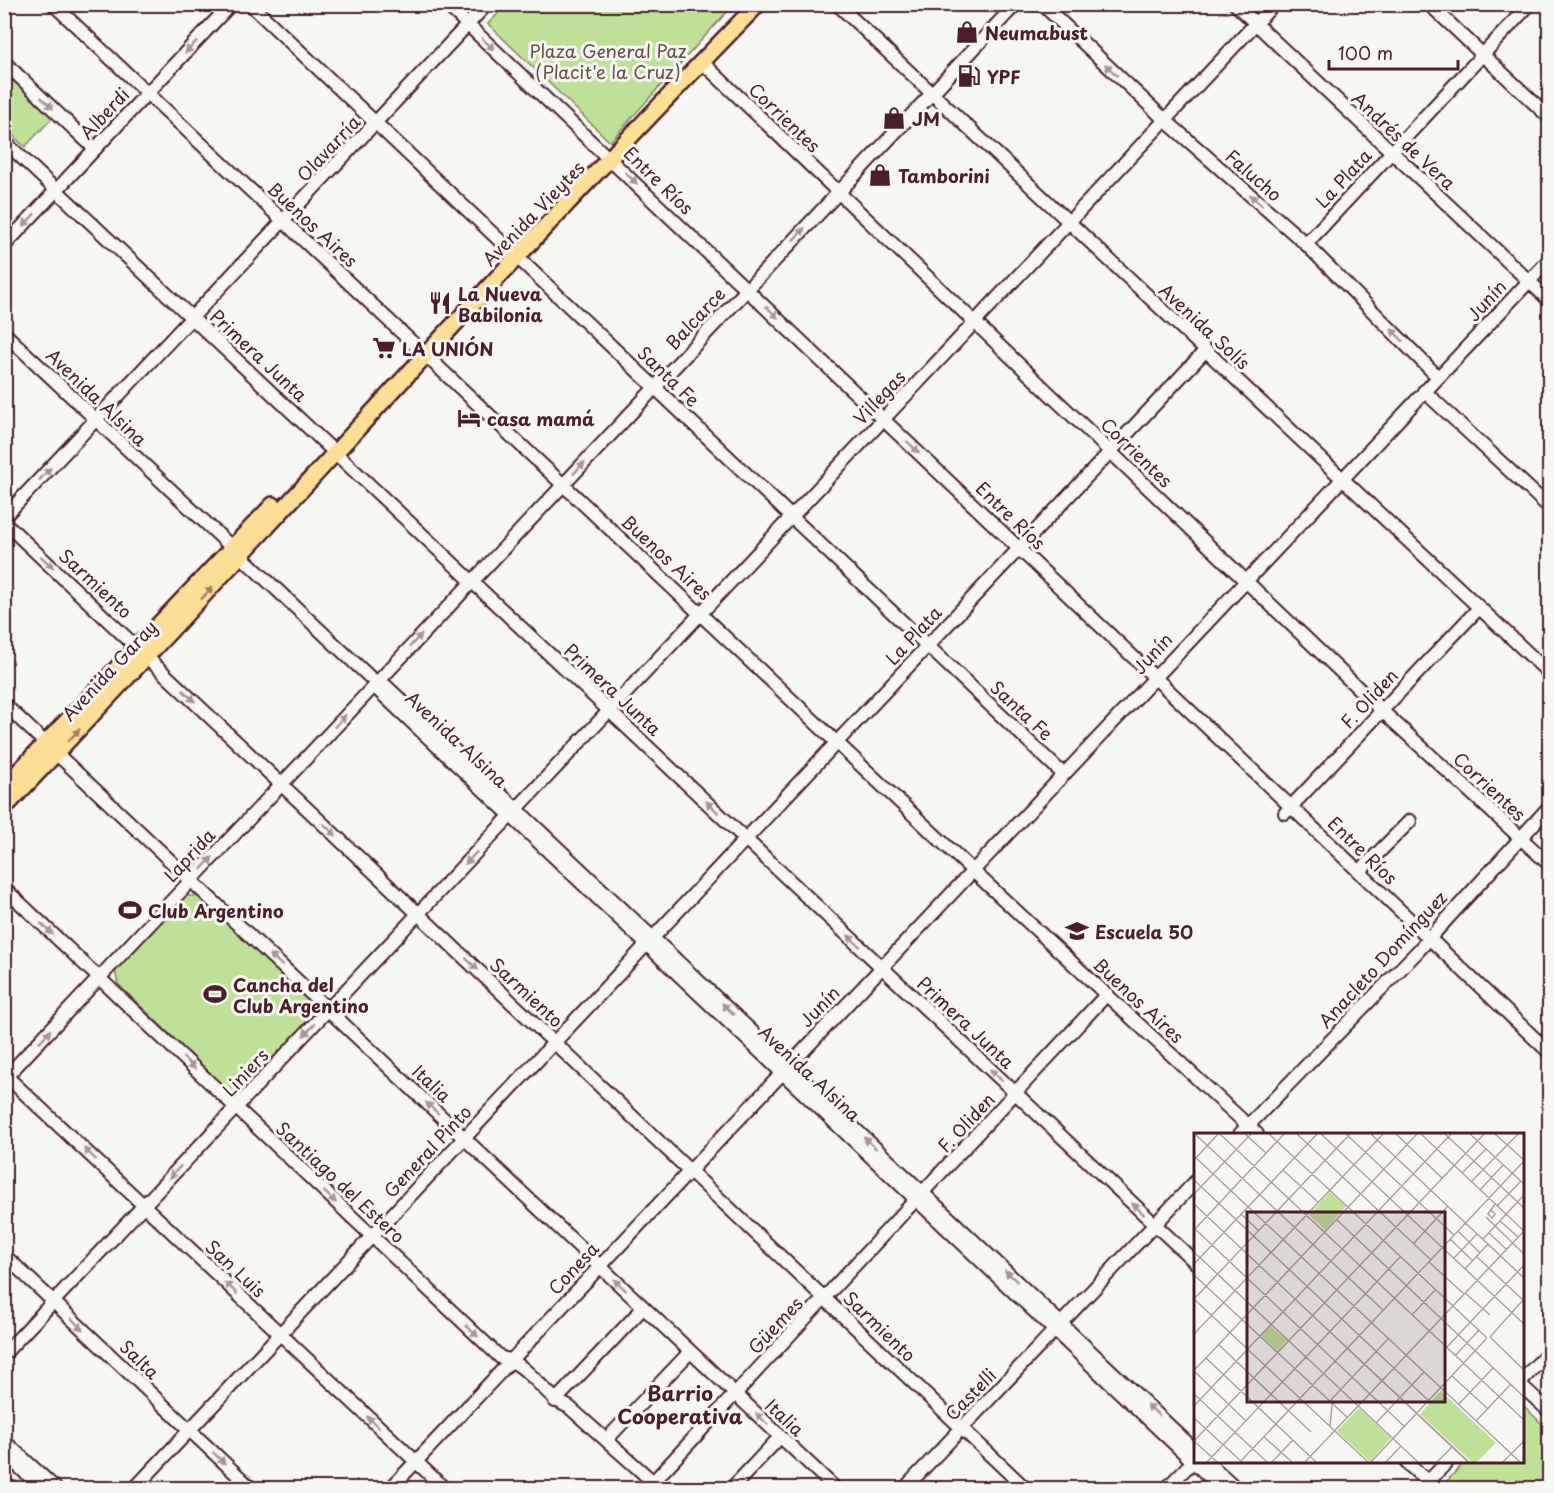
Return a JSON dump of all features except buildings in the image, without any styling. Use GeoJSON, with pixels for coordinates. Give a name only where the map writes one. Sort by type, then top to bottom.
{"type":"FeatureCollection","features":[{"type":"Feature","properties":{"kind":"main road","name":"Avenida Vieytes"},"geometry":{"type":"LineString","coordinates":[[609,157],[747,4]]}},
{"type":"Feature","properties":{"kind":"main road","name":"Avenida Vieytes"},"geometry":{"type":"LineString","coordinates":[[236,553],[609,157],[758,4]]}},
{"type":"Feature","properties":{"kind":"main road","name":"Avenida Garay"},"geometry":{"type":"LineString","coordinates":[[4,808],[52,748],[236,553]]}},
{"type":"Feature","properties":{"kind":"main road","name":"Avenida Garay"},"geometry":{"type":"LineString","coordinates":[[4,788],[52,748]]}},
{"type":"Feature","properties":{"kind":"street","name":"Buenos Aires"},"geometry":{"type":"LineString","coordinates":[[53,4],[973,871],[1107,994],[1248,1132]]}},
{"type":"Feature","properties":{"kind":"street","name":"Alberdi"},"geometry":{"type":"LineString","coordinates":[[4,246],[231,4]]}},
{"type":"Feature","properties":{"kind":"street","name":"Santa Fe"},"geometry":{"type":"LineString","coordinates":[[250,4],[1063,774]]}},
{"type":"Feature","properties":{"kind":"street","name":"Entre Ríos"},"geometry":{"type":"LineString","coordinates":[[446,4],[1155,677],[1288,810],[1359,872],[1550,1053]]}},
{"type":"Feature","properties":{"kind":"street","name":"Olavarría"},"geometry":{"type":"LineString","coordinates":[[4,517],[487,4]]}},
{"type":"Feature","properties":{"kind":"street","name":"Avenida Solís"},"geometry":{"type":"LineString","coordinates":[[837,4],[1550,674]]}},
{"type":"Feature","properties":{"kind":"street","name":"Balcarce"},"geometry":{"type":"LineString","coordinates":[[376,683],[1016,4]]}},
{"type":"Feature","properties":{"kind":"street","name":"Falucho"},"geometry":{"type":"LineString","coordinates":[[1042,4],[1165,120],[1306,244],[1438,377]]}},
{"type":"Feature","properties":{"kind":"street","name":"Andrés de Vera"},"geometry":{"type":"LineString","coordinates":[[1235,4],[1550,301]]}},
{"type":"Feature","properties":{"kind":"street","name":"Villegas"},"geometry":{"type":"LineString","coordinates":[[514,812],[1274,4]]}},
{"type":"Feature","properties":{"kind":"street"},"geometry":{"type":"LineString","coordinates":[[1429,4],[1550,118]]}},
{"type":"Feature","properties":{"kind":"street","name":"La Plata"},"geometry":{"type":"LineString","coordinates":[[1306,244],[1530,4]]}},
{"type":"Feature","properties":{"kind":"street"},"geometry":{"type":"LineString","coordinates":[[4,62],[96,149]]}},
{"type":"Feature","properties":{"kind":"street","name":"Corrientes"},"geometry":{"type":"LineString","coordinates":[[702,62],[1381,710],[1550,865]]}},
{"type":"Feature","properties":{"kind":"street","name":"Primera Junta"},"geometry":{"type":"LineString","coordinates":[[4,141],[333,448],[1194,1261]]}},
{"type":"Feature","properties":{"kind":"street","name":"Junín"},"geometry":{"type":"LineString","coordinates":[[785,1069],[1550,259]]}},
{"type":"Feature","properties":{"kind":"street","name":"Avenida Alsina"},"geometry":{"type":"LineString","coordinates":[[4,333],[376,683],[380,691],[514,812],[1194,1457]]}},
{"type":"Feature","properties":{"kind":"street","name":"La Plata"},"geometry":{"type":"LineString","coordinates":[[650,941],[1205,351]]}},
{"type":"Feature","properties":{"kind":"street"},"geometry":{"type":"LineString","coordinates":[[1424,391],[1550,508]]}},
{"type":"Feature","properties":{"kind":"street","name":"Sarmiento"},"geometry":{"type":"LineString","coordinates":[[4,522],[1025,1488]]}},
{"type":"Feature","properties":{"kind":"street","name":"F. Oliden"},"geometry":{"type":"LineString","coordinates":[[1288,810],[1479,608]]}},
{"type":"Feature","properties":{"kind":"street","name":"Laprida"},"geometry":{"type":"LineString","coordinates":[[5,1076],[376,683]]}},
{"type":"Feature","properties":{"kind":"street","name":"Italia"},"geometry":{"type":"LineString","coordinates":[[4,704],[735,1394],[826,1486]]}},
{"type":"Feature","properties":{"kind":"street","name":"Anacleto Domínguez"},"geometry":{"type":"LineString","coordinates":[[1248,1132],[1550,806]]}},
{"type":"Feature","properties":{"kind":"street","name":"Liniers"},"geometry":{"type":"LineString","coordinates":[[4,1354],[514,812]]}},
{"type":"Feature","properties":{"kind":"street"},"geometry":{"type":"LineString","coordinates":[[1359,872],[1410,821]]}},
{"type":"Feature","properties":{"kind":"street","name":"Santiago del Estero"},"geometry":{"type":"LineString","coordinates":[[4,888],[501,1358],[512,1359],[555,1401],[569,1407],[657,1485]]}},
{"type":"Feature","properties":{"kind":"street","name":"General Pinto"},"geometry":{"type":"LineString","coordinates":[[135,1488],[650,941]]}},
{"type":"Feature","properties":{"kind":"street","name":"F. Oliden"},"geometry":{"type":"LineString","coordinates":[[920,1196],[1107,994]]}},
{"type":"Feature","properties":{"kind":"street","name":"Conesa"},"geometry":{"type":"LineString","coordinates":[[391,1488],[785,1069]]}},
{"type":"Feature","properties":{"kind":"street","name":"San Luis"},"geometry":{"type":"LineString","coordinates":[[5,1076],[444,1488]]}},
{"type":"Feature","properties":{"kind":"street"},"geometry":{"type":"LineString","coordinates":[[1058,1327],[1194,1183]]}},
{"type":"Feature","properties":{"kind":"street","name":"Güemes"},"geometry":{"type":"LineString","coordinates":[[657,1485],[735,1394],[920,1196]]}},
{"type":"Feature","properties":{"kind":"street","name":"Salta"},"geometry":{"type":"LineString","coordinates":[[4,1255],[251,1488]]}},
{"type":"Feature","properties":{"kind":"street"},"geometry":{"type":"LineString","coordinates":[[555,1401],[644,1308]]}},
{"type":"Feature","properties":{"kind":"street","name":"Castelli"},"geometry":{"type":"LineString","coordinates":[[905,1488],[1058,1327]]}},
{"type":"Feature","properties":{"kind":"street"},"geometry":{"type":"LineString","coordinates":[[1524,1378],[1550,1351]]}},
{"type":"Feature","properties":{"kind":"street"},"geometry":{"type":"LineString","coordinates":[[607,1439],[690,1352]]}},
{"type":"Feature","properties":{"kind":"street"},"geometry":{"type":"LineString","coordinates":[[1524,1388],[1550,1412]]}},
{"type":"Feature","properties":{"kind":"street"},"geometry":{"type":"LineString","coordinates":[[732,1488],[780,1437]]}},
{"type":"Feature","properties":{"kind":"street"},"geometry":{"type":"LineString","coordinates":[[4,1441],[55,1488]]}},
{"type":"Feature","properties":{"kind":"street"},"geometry":{"type":"LineString","coordinates":[[4,1453],[42,1488]]}},
{"type":"Feature","properties":{"kind":"street"},"geometry":{"type":"LineString","coordinates":[[1167,1488],[1194,1457]]}},
{"type":"Feature","properties":{"kind":"street","name":"Avenida Alsina"},"geometry":{"type":"LineString","coordinates":[[1199,1463],[1221,1488]]}},
{"type":"Feature","properties":{"kind":"street"},"geometry":{"type":"LineString","coordinates":[[1209,1463],[1236,1488]]}},
{"type":"Feature","properties":{"kind":"street"},"geometry":{"type":"LineString","coordinates":[[1408,1463],[1425,1485],[1445,1463]]}},
{"type":"Feature","properties":{"kind":"green space","name":"Plaza General Paz (Placit'e la Cruz)"},"geometry":{"type":"Polygon","coordinates":[[[507,4],[733,5],[610,142],[488,24],[507,4]]]}},
{"type":"Feature","properties":{"kind":"green space"},"geometry":{"type":"Polygon","coordinates":[[[4,71],[54,116],[25,147],[5,128],[4,71]]]}},
{"type":"Feature","properties":{"kind":"green space","name":"Cancha del Club Argentino"},"geometry":{"type":"Polygon","coordinates":[[[185,896],[200,896],[312,1004],[312,1019],[244,1092],[230,1093],[118,984],[115,971],[185,896]]]}},
{"type":"Feature","properties":{"kind":"green space"},"geometry":{"type":"Polygon","coordinates":[[[1524,1406],[1549,1431],[1549,1488],[1440,1488],[1464,1463],[1524,1463],[1524,1406]]]}},
{"type":"Feature","properties":{"kind":"place","name":"Neumabust"},"geometry":{"type":"Point","coordinates":[967,32]}},
{"type":"Feature","properties":{"kind":"place","name":"YPF"},"geometry":{"type":"Point","coordinates":[969,76]}},
{"type":"Feature","properties":{"kind":"place","name":"JM"},"geometry":{"type":"Point","coordinates":[894,118]}},
{"type":"Feature","properties":{"kind":"place","name":"Tamborini"},"geometry":{"type":"Point","coordinates":[880,175]}},
{"type":"Feature","properties":{"kind":"place","name":"La Nueva Babilonia"},"geometry":{"type":"Point","coordinates":[440,303]}},
{"type":"Feature","properties":{"kind":"place","name":"LA UNIÓN"},"geometry":{"type":"Point","coordinates":[384,348]}},
{"type":"Feature","properties":{"kind":"place","name":"casa mamá"},"geometry":{"type":"Point","coordinates":[469,418]}},
{"type":"Feature","properties":{"kind":"place","name":"Club Argentino"},"geometry":{"type":"Point","coordinates":[130,910]}},
{"type":"Feature","properties":{"kind":"place","name":"Escuela 50"},"geometry":{"type":"Point","coordinates":[1077,931]}},
{"type":"Feature","properties":{"kind":"place","name":"Cancha del Club Argentino"},"geometry":{"type":"Point","coordinates":[215,994]}},
{"type":"Feature","properties":{"kind":"district","name":"Barrio Cooperativa"},"geometry":{"type":"Point","coordinates":[680,1404]}}]}
